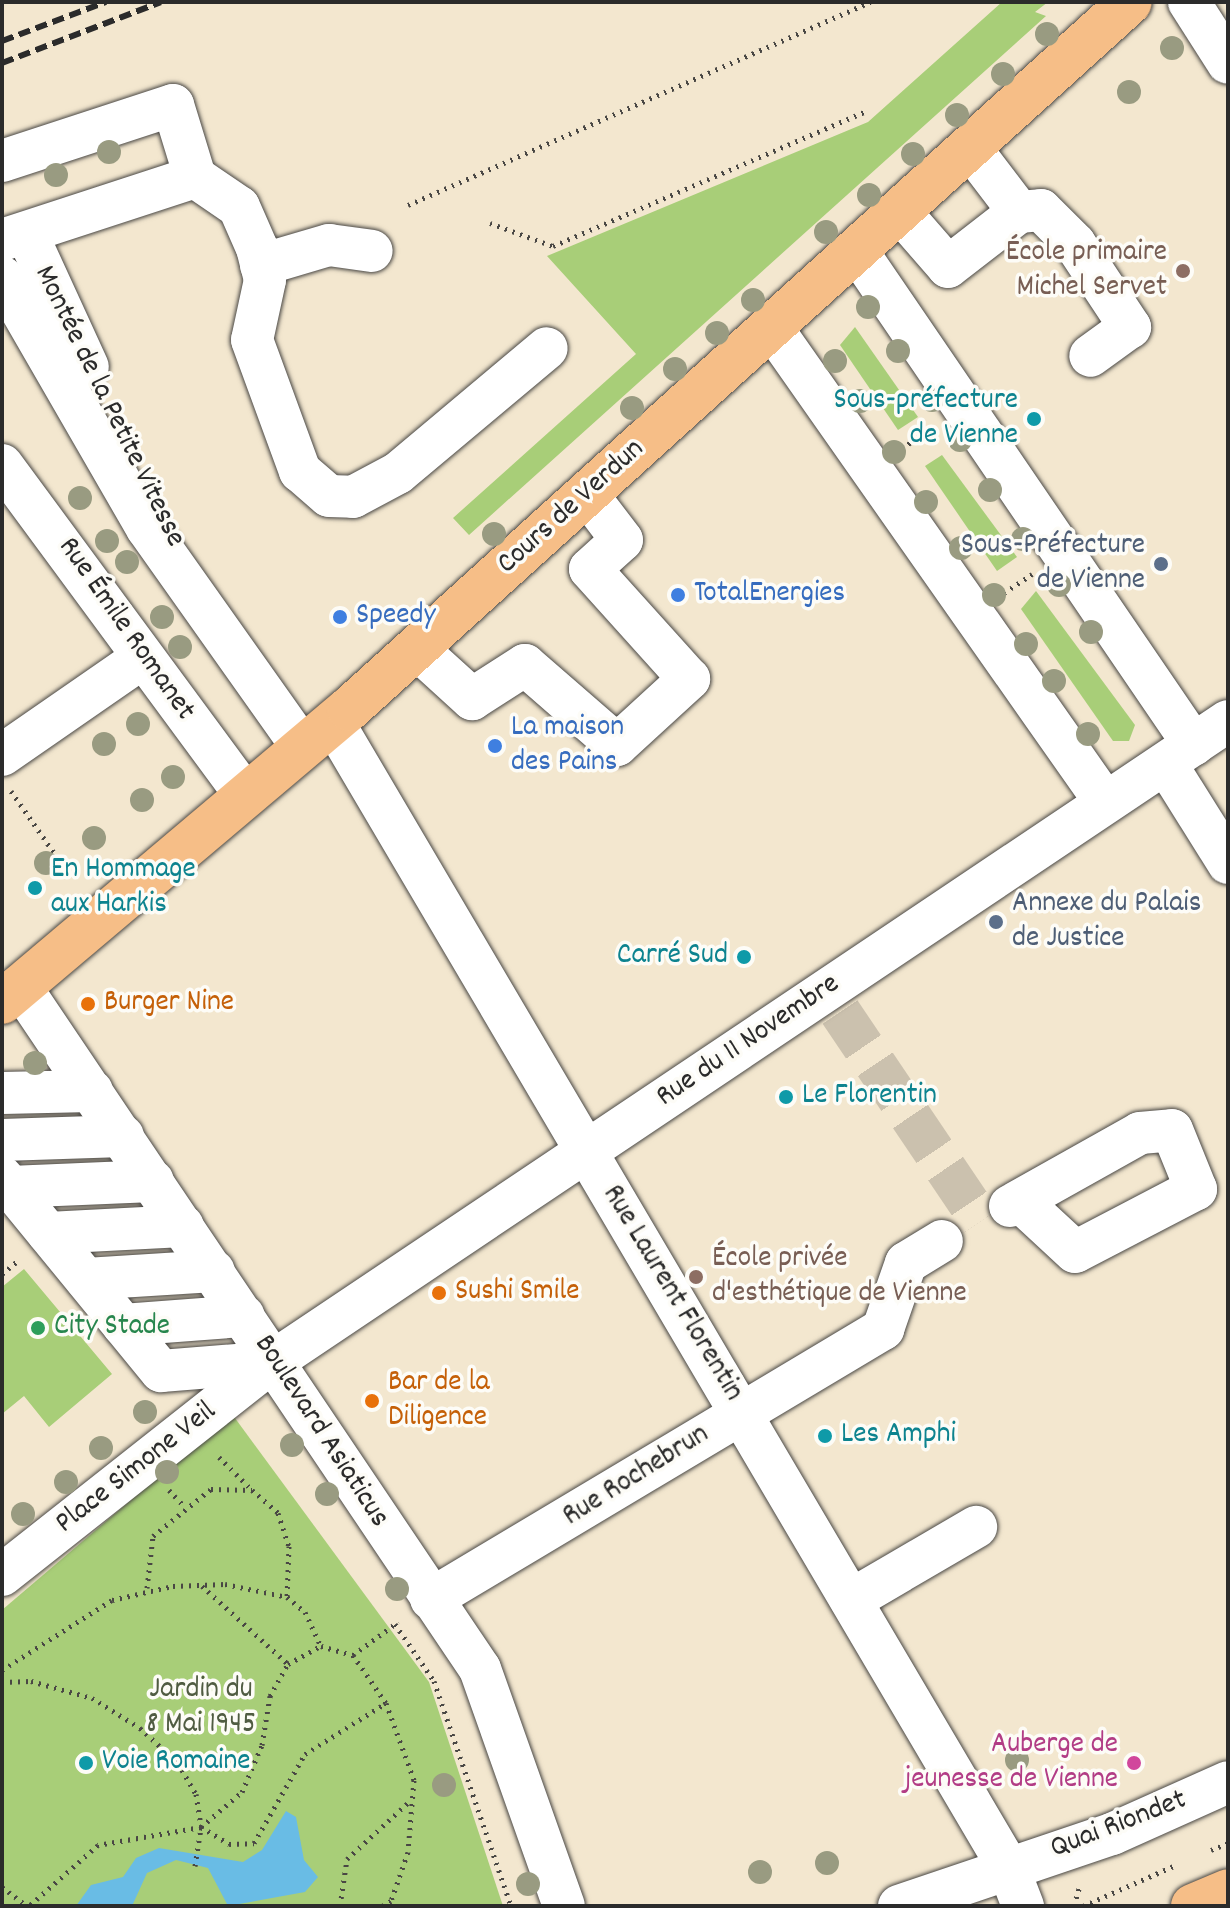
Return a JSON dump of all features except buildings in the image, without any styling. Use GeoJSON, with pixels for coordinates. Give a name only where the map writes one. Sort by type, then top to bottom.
{"type":"FeatureCollection","features":[{"type":"Feature","properties":{"kind":"main road","name":"Cours de Verdun"},"geometry":{"type":"LineString","coordinates":[[11,994],[416,648],[772,328],[859,254],[1130,2]]}},
{"type":"Feature","properties":{"kind":"main road"},"geometry":{"type":"LineString","coordinates":[[1193,1906],[1228,1891]]}},
{"type":"Feature","properties":{"kind":"street"},"geometry":{"type":"LineString","coordinates":[[1189,2],[1228,63]]}},
{"type":"Feature","properties":{"kind":"street"},"geometry":{"type":"LineString","coordinates":[[2,161],[173,105],[195,177],[239,207],[265,280],[252,340],[300,471],[329,496],[353,497],[398,473],[547,348]]}},
{"type":"Feature","properties":{"kind":"street"},"geometry":{"type":"LineString","coordinates":[[971,149],[1019,212]]}},
{"type":"Feature","properties":{"kind":"street"},"geometry":{"type":"LineString","coordinates":[[14,237],[195,177]]}},
{"type":"Feature","properties":{"kind":"street"},"geometry":{"type":"LineString","coordinates":[[902,214],[948,267],[1019,212],[1041,210],[1075,244],[1130,327],[1090,356]]}},
{"type":"Feature","properties":{"kind":"street","name":"Montée de la Petite Vitesse"},"geometry":{"type":"LineString","coordinates":[[14,237],[51,297],[170,522],[189,581]]}},
{"type":"Feature","properties":{"kind":"street"},"geometry":{"type":"LineString","coordinates":[[261,265],[329,245],[372,251]]}},
{"type":"Feature","properties":{"kind":"street"},"geometry":{"type":"LineString","coordinates":[[859,254],[1180,754],[1228,863]]}},
{"type":"Feature","properties":{"kind":"street","name":"Montée de la Petite Vitesse"},"geometry":{"type":"LineString","coordinates":[[2,277],[147,528],[189,581],[228,649],[317,734]]}},
{"type":"Feature","properties":{"kind":"street"},"geometry":{"type":"LineString","coordinates":[[772,328],[1105,802]]}},
{"type":"Feature","properties":{"kind":"street","name":"Rue Émile Romanet"},"geometry":{"type":"LineString","coordinates":[[2,465],[16,506],[142,658],[246,796]]}},
{"type":"Feature","properties":{"kind":"street"},"geometry":{"type":"LineString","coordinates":[[416,648],[472,699],[525,665],[617,745],[627,736],[689,679],[590,569],[622,540],[587,494]]}},
{"type":"Feature","properties":{"kind":"street"},"geometry":{"type":"LineString","coordinates":[[4,765],[142,658]]}},
{"type":"Feature","properties":{"kind":"street","name":"Rue du 11 Novembre"},"geometry":{"type":"LineString","coordinates":[[183,1226],[584,1152],[832,1002],[1105,802],[1228,721]]}},
{"type":"Feature","properties":{"kind":"street","name":"Rue Laurent Florentin"},"geometry":{"type":"LineString","coordinates":[[317,734],[584,1152],[742,1412],[1008,1867]]}},
{"type":"Feature","properties":{"kind":"street","name":"Boulevard Asiaticus"},"geometry":{"type":"LineString","coordinates":[[11,994],[183,1226],[480,1669],[564,1906]]}},
{"type":"Feature","properties":{"kind":"street"},"geometry":{"type":"LineString","coordinates":[[2,1093],[183,1226]]}},
{"type":"Feature","properties":{"kind":"street"},"geometry":{"type":"LineString","coordinates":[[2,1117],[183,1226]]}},
{"type":"Feature","properties":{"kind":"street"},"geometry":{"type":"LineString","coordinates":[[2,1140],[183,1226]]}},
{"type":"Feature","properties":{"kind":"street"},"geometry":{"type":"LineString","coordinates":[[58,1249],[183,1226]]}},
{"type":"Feature","properties":{"kind":"street"},"geometry":{"type":"LineString","coordinates":[[58,1249],[183,1226]]}},
{"type":"Feature","properties":{"kind":"street"},"geometry":{"type":"LineString","coordinates":[[58,1249],[183,1226]]}},
{"type":"Feature","properties":{"kind":"street"},"geometry":{"type":"LineString","coordinates":[[58,1249],[183,1226]]}},
{"type":"Feature","properties":{"kind":"street","name":"Place Simone Veil"},"geometry":{"type":"LineString","coordinates":[[2,1575],[183,1226]]}},
{"type":"Feature","properties":{"kind":"street","name":"Rue Rochebrun"},"geometry":{"type":"LineString","coordinates":[[431,1599],[883,1329],[906,1263],[942,1241]]}},
{"type":"Feature","properties":{"kind":"street"},"geometry":{"type":"LineString","coordinates":[[851,1600],[976,1527]]}},
{"type":"Feature","properties":{"kind":"street","name":"Quai Riondet"},"geometry":{"type":"LineString","coordinates":[[899,1906],[1112,1834],[1228,1782]]}},
{"type":"Feature","properties":{"kind":"street","name":"Quai Riondet"},"geometry":{"type":"LineString","coordinates":[[1008,1867],[1023,1906]]}},
{"type":"Feature","properties":{"kind":"path"},"geometry":{"type":"LineString","coordinates":[[408,205],[859,13],[870,2]]}},
{"type":"Feature","properties":{"kind":"path"},"geometry":{"type":"LineString","coordinates":[[490,223],[553,246],[864,112]]}},
{"type":"Feature","properties":{"kind":"path"},"geometry":{"type":"LineString","coordinates":[[902,449],[932,425]]}},
{"type":"Feature","properties":{"kind":"path"},"geometry":{"type":"LineString","coordinates":[[1003,594],[1036,571]]}},
{"type":"Feature","properties":{"kind":"path"},"geometry":{"type":"LineString","coordinates":[[4,765],[14,803],[69,874]]}},
{"type":"Feature","properties":{"kind":"path"},"geometry":{"type":"LineString","coordinates":[[2,1274],[58,1249]]}},
{"type":"Feature","properties":{"kind":"path"},"geometry":{"type":"LineString","coordinates":[[219,1457],[278,1513],[289,1546],[287,1597]]}},
{"type":"Feature","properties":{"kind":"path"},"geometry":{"type":"LineString","coordinates":[[147,1588],[153,1536],[211,1489],[252,1490]]}},
{"type":"Feature","properties":{"kind":"path"},"geometry":{"type":"LineString","coordinates":[[201,1585],[288,1664]]}},
{"type":"Feature","properties":{"kind":"path"},"geometry":{"type":"LineString","coordinates":[[2,1670],[68,1624],[147,1588],[201,1585],[287,1597],[305,1612],[321,1646]]}},
{"type":"Feature","properties":{"kind":"path"},"geometry":{"type":"LineString","coordinates":[[353,1655],[431,1599]]}},
{"type":"Feature","properties":{"kind":"path"},"geometry":{"type":"LineString","coordinates":[[395,1624],[434,1681],[511,1906]]}},
{"type":"Feature","properties":{"kind":"path"},"geometry":{"type":"LineString","coordinates":[[2,1887],[28,1906],[98,1845],[201,1827],[242,1792],[262,1745],[270,1696],[288,1664],[321,1646],[353,1655],[386,1703],[414,1780],[408,1852],[390,1904],[382,1906]]}},
{"type":"Feature","properties":{"kind":"path"},"geometry":{"type":"LineString","coordinates":[[2,1682],[31,1681],[92,1698],[140,1728],[178,1763],[196,1794],[201,1827],[195,1861]]}},
{"type":"Feature","properties":{"kind":"path"},"geometry":{"type":"LineString","coordinates":[[201,1827],[229,1844],[254,1843],[305,1754],[386,1703]]}},
{"type":"Feature","properties":{"kind":"path"},"geometry":{"type":"LineString","coordinates":[[340,1906],[347,1859],[412,1799]]}},
{"type":"Feature","properties":{"kind":"path"},"geometry":{"type":"LineString","coordinates":[[1083,1906],[1128,1886]]}},
{"type":"Feature","properties":{"kind":"green space"},"geometry":{"type":"Polygon","coordinates":[[[1002,2],[1048,2],[1035,12],[1046,16],[469,535],[453,518],[636,354],[547,256],[868,122],[1002,2]]]}},
{"type":"Feature","properties":{"kind":"green space"},"geometry":{"type":"Polygon","coordinates":[[[855,327],[918,417],[898,430],[840,345],[855,327]]]}},
{"type":"Feature","properties":{"kind":"green space"},"geometry":{"type":"Polygon","coordinates":[[[942,455],[1017,557],[997,571],[925,466],[942,455]]]}},
{"type":"Feature","properties":{"kind":"green space"},"geometry":{"type":"Polygon","coordinates":[[[1036,591],[1135,725],[1129,741],[1113,741],[1021,609],[1036,591]]]}},
{"type":"Feature","properties":{"kind":"green space","name":"City Stade"},"geometry":{"type":"Polygon","coordinates":[[[24,1269],[112,1374],[49,1427],[24,1396],[2,1414],[2,1287],[24,1269]]]}},
{"type":"Feature","properties":{"kind":"green space","name":"Jardin du 8 Mai 1945"},"geometry":{"type":"Polygon","coordinates":[[[232,1414],[429,1682],[503,1906],[2,1906],[2,1610],[232,1414]]]}},
{"type":"Feature","properties":{"kind":"water"},"geometry":{"type":"Polygon","coordinates":[[[286,1811],[296,1817],[304,1860],[318,1877],[305,1892],[228,1906],[208,1868],[176,1860],[147,1873],[132,1906],[76,1906],[91,1885],[123,1877],[136,1858],[159,1848],[243,1862],[262,1850],[286,1811]]]}},
{"type":"Feature","properties":{"kind":"tunnel"},"geometry":{"type":"LineString","coordinates":[[840,1012],[981,1221]]}},
{"type":"Feature","properties":{"kind":"railway"},"geometry":{"type":"LineString","coordinates":[[2,41],[106,2]]}},
{"type":"Feature","properties":{"kind":"railway"},"geometry":{"type":"LineString","coordinates":[[2,63],[161,2]]}},
{"type":"Feature","properties":{"kind":"place","name":"École primaire Michel Servet"},"geometry":{"type":"Point","coordinates":[1183,271]}},
{"type":"Feature","properties":{"kind":"place","name":"Sous-préfecture de Vienne"},"geometry":{"type":"Point","coordinates":[1034,419]}},
{"type":"Feature","properties":{"kind":"place","name":"Sous-Préfecture de Vienne"},"geometry":{"type":"Point","coordinates":[1161,564]}},
{"type":"Feature","properties":{"kind":"place","name":"TotalEnergies"},"geometry":{"type":"Point","coordinates":[678,595]}},
{"type":"Feature","properties":{"kind":"place","name":"Speedy"},"geometry":{"type":"Point","coordinates":[340,617]}},
{"type":"Feature","properties":{"kind":"place","name":"La maison des Pains"},"geometry":{"type":"Point","coordinates":[495,746]}},
{"type":"Feature","properties":{"kind":"place","name":"En Hommage aux Harkis"},"geometry":{"type":"Point","coordinates":[35,888]}},
{"type":"Feature","properties":{"kind":"place","name":"Annexe du Palais de Justice"},"geometry":{"type":"Point","coordinates":[996,922]}},
{"type":"Feature","properties":{"kind":"place","name":"Carré Sud"},"geometry":{"type":"Point","coordinates":[744,957]}},
{"type":"Feature","properties":{"kind":"place","name":"Burger Nine"},"geometry":{"type":"Point","coordinates":[88,1004]}},
{"type":"Feature","properties":{"kind":"place","name":"Le Florentin"},"geometry":{"type":"Point","coordinates":[786,1097]}},
{"type":"Feature","properties":{"kind":"place","name":"École privée d'esthétique de Vienne"},"geometry":{"type":"Point","coordinates":[696,1277]}},
{"type":"Feature","properties":{"kind":"place","name":"Sushi Smile"},"geometry":{"type":"Point","coordinates":[439,1293]}},
{"type":"Feature","properties":{"kind":"place","name":"City Stade"},"geometry":{"type":"Point","coordinates":[38,1328]}},
{"type":"Feature","properties":{"kind":"place","name":"Bar de la Diligence"},"geometry":{"type":"Point","coordinates":[372,1401]}},
{"type":"Feature","properties":{"kind":"place","name":"Les Amphi"},"geometry":{"type":"Point","coordinates":[825,1436]}},
{"type":"Feature","properties":{"kind":"place","name":"Voie Romaine"},"geometry":{"type":"Point","coordinates":[86,1763]}},
{"type":"Feature","properties":{"kind":"place","name":"Auberge de jeunesse de Vienne"},"geometry":{"type":"Point","coordinates":[1134,1763]}}]}
